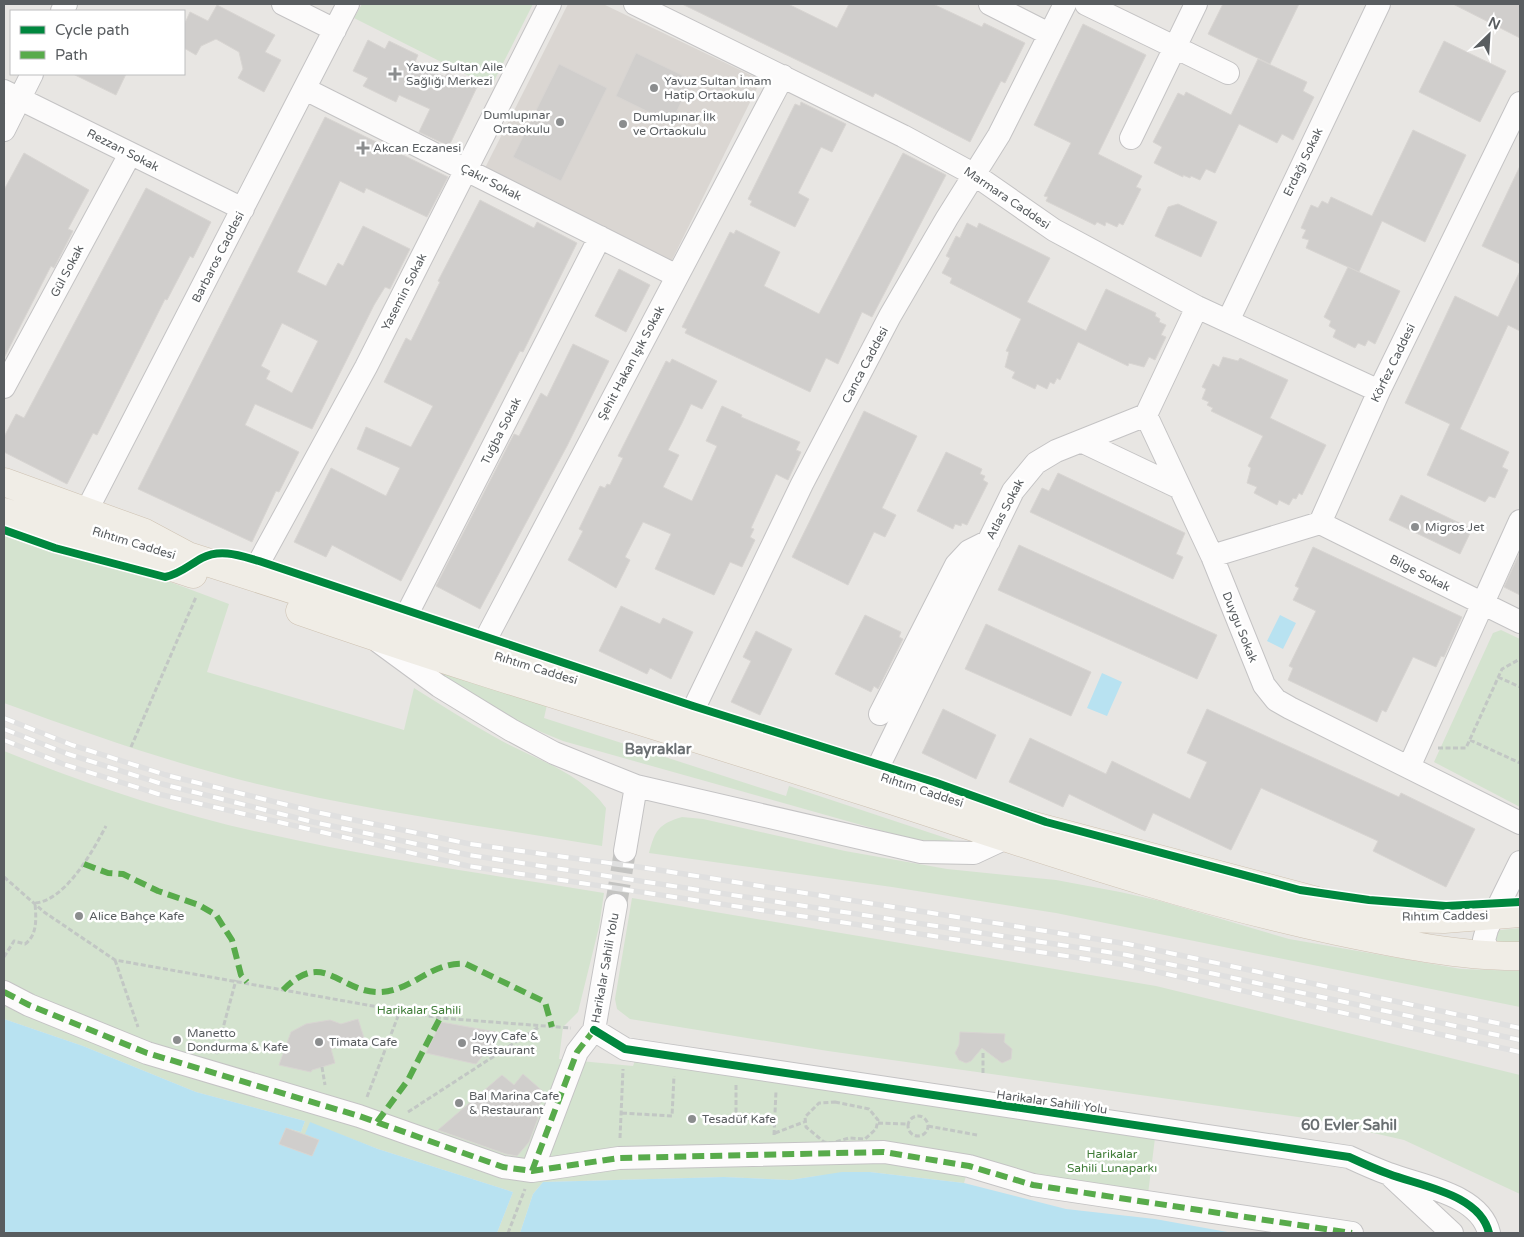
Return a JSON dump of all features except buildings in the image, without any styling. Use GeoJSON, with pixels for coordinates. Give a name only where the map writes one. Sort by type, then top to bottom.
{"type":"FeatureCollection","features":[{"type":"Feature","properties":{"kind":"main road","name":"Rıhtım Caddesi"},"geometry":{"type":"LineString","coordinates":[[4,482],[87,510],[145,533],[188,556],[480,650],[684,725]]}},
{"type":"Feature","properties":{"kind":"main road","name":"Rıhtım Caddesi"},"geometry":{"type":"LineString","coordinates":[[4,512],[156,561],[370,635],[684,725],[870,783],[1227,906],[1298,923],[1406,944],[1520,956]]}},
{"type":"Feature","properties":{"kind":"main road","name":"Rıhtım Caddesi"},"geometry":{"type":"LineString","coordinates":[[1008,829],[1351,910],[1401,918],[1444,919],[1507,914]]}},
{"type":"Feature","properties":{"kind":"street"},"geometry":{"type":"LineString","coordinates":[[283,4],[334,30]]}},
{"type":"Feature","properties":{"kind":"street","name":"Barbaros Caddesi"},"geometry":{"type":"LineString","coordinates":[[87,510],[348,4]]}},
{"type":"Feature","properties":{"kind":"street","name":"Yasemin Sokak"},"geometry":{"type":"LineString","coordinates":[[251,576],[366,367],[550,4]]}},
{"type":"Feature","properties":{"kind":"street","name":"Marmara Caddesi"},"geometry":{"type":"LineString","coordinates":[[636,4],[903,136],[975,175],[1054,230],[1197,307],[1379,392]]}},
{"type":"Feature","properties":{"kind":"street"},"geometry":{"type":"LineString","coordinates":[[990,4],[1050,34]]}},
{"type":"Feature","properties":{"kind":"street","name":"Canca Caddesi"},"geometry":{"type":"LineString","coordinates":[[684,725],[802,484],[890,316],[999,134],[1065,4]]}},
{"type":"Feature","properties":{"kind":"street"},"geometry":{"type":"LineString","coordinates":[[1086,4],[1228,73]]}},
{"type":"Feature","properties":{"kind":"street"},"geometry":{"type":"LineString","coordinates":[[1131,138],[1196,4]]}},
{"type":"Feature","properties":{"kind":"street","name":"Erdağı Sokak"},"geometry":{"type":"LineString","coordinates":[[1228,320],[1379,4]]}},
{"type":"Feature","properties":{"kind":"street"},"geometry":{"type":"LineString","coordinates":[[4,130],[12,95],[31,75]]}},
{"type":"Feature","properties":{"kind":"street","name":"Şehit Hakan Işık Sokak"},"geometry":{"type":"LineString","coordinates":[[480,650],[784,76]]}},
{"type":"Feature","properties":{"kind":"street","name":"Çakır Sokak"},"geometry":{"type":"LineString","coordinates":[[304,89],[677,276]]}},
{"type":"Feature","properties":{"kind":"street","name":"Rezzan Sokak"},"geometry":{"type":"LineString","coordinates":[[12,95],[243,210]]}},
{"type":"Feature","properties":{"kind":"street","name":"Körfez Caddesi"},"geometry":{"type":"LineString","coordinates":[[1320,523],[1379,392],[1520,103]]}},
{"type":"Feature","properties":{"kind":"street","name":"Gül Sokak"},"geometry":{"type":"LineString","coordinates":[[4,387],[130,154]]}},
{"type":"Feature","properties":{"kind":"street","name":"Tuğba Sokak"},"geometry":{"type":"LineString","coordinates":[[402,624],[600,238]]}},
{"type":"Feature","properties":{"kind":"street"},"geometry":{"type":"LineString","coordinates":[[1146,415],[1197,307]]}},
{"type":"Feature","properties":{"kind":"street","name":"Atlas Sokak"},"geometry":{"type":"LineString","coordinates":[[870,783],[1013,491],[1024,474],[1036,463],[1081,441],[1146,415]]}},
{"type":"Feature","properties":{"kind":"street","name":"Duygu Sokak"},"geometry":{"type":"LineString","coordinates":[[1146,415],[1212,556],[1269,693],[1276,700],[1290,708],[1413,758],[1520,823]]}},
{"type":"Feature","properties":{"kind":"street"},"geometry":{"type":"LineString","coordinates":[[1081,441],[1180,488]]}},
{"type":"Feature","properties":{"kind":"street"},"geometry":{"type":"LineString","coordinates":[[1413,758],[1520,521]]}},
{"type":"Feature","properties":{"kind":"street"},"geometry":{"type":"LineString","coordinates":[[1212,556],[1320,523]]}},
{"type":"Feature","properties":{"kind":"street","name":"Bilge Sokak"},"geometry":{"type":"LineString","coordinates":[[1320,523],[1520,622]]}},
{"type":"Feature","properties":{"kind":"street"},"geometry":{"type":"LineString","coordinates":[[880,714],[956,565],[969,551],[989,540]]}},
{"type":"Feature","properties":{"kind":"street","name":"Rıhtım Caddesi"},"geometry":{"type":"LineString","coordinates":[[336,603],[370,635],[460,700],[554,753],[636,786],[921,852],[974,853],[1008,829]]}},
{"type":"Feature","properties":{"kind":"street"},"geometry":{"type":"LineString","coordinates":[[625,851],[636,786]]}},
{"type":"Feature","properties":{"kind":"street"},"geometry":{"type":"LineString","coordinates":[[1489,954],[1484,940],[1507,914],[1520,862]]}},
{"type":"Feature","properties":{"kind":"street","name":"Harikalar Sahili Yolu"},"geometry":{"type":"LineString","coordinates":[[616,905],[594,1030],[763,1058],[1314,1139],[1361,1153],[1390,1174],[1452,1233]]}},
{"type":"Feature","properties":{"kind":"street"},"geometry":{"type":"LineString","coordinates":[[4,992],[29,1005],[148,1053],[359,1116],[503,1167],[532,1171],[619,1158],[775,1143],[847,1151],[914,1155],[969,1166],[1033,1185],[1352,1233]]}},
{"type":"Feature","properties":{"kind":"street"},"geometry":{"type":"LineString","coordinates":[[532,1171],[577,1052],[594,1030]]}},
{"type":"Feature","properties":{"kind":"street","name":"Harikalar Sahili Yolu"},"geometry":{"type":"LineString","coordinates":[[1390,1174],[1438,1189],[1458,1198],[1477,1214],[1489,1233]]}},
{"type":"Feature","properties":{"kind":"path"},"geometry":{"type":"LineString","coordinates":[[131,746],[199,589]]}},
{"type":"Feature","properties":{"kind":"path"},"geometry":{"type":"LineString","coordinates":[[1413,758],[1466,748],[1502,668],[1520,659]]}},
{"type":"Feature","properties":{"kind":"path"},"geometry":{"type":"LineString","coordinates":[[1498,677],[1520,687]]}},
{"type":"Feature","properties":{"kind":"path"},"geometry":{"type":"LineString","coordinates":[[1470,740],[1520,763]]}},
{"type":"Feature","properties":{"kind":"path"},"geometry":{"type":"LineString","coordinates":[[35,903],[44,903],[72,879],[94,850],[106,826]]}},
{"type":"Feature","properties":{"kind":"path"},"geometry":{"type":"LineString","coordinates":[[4,877],[35,903],[115,960],[236,980],[440,1018],[594,1030]]}},
{"type":"Feature","properties":{"kind":"path"},"geometry":{"type":"LineString","coordinates":[[4,957],[14,941],[25,944],[29,942],[37,923],[35,903]]}},
{"type":"Feature","properties":{"kind":"path"},"geometry":{"type":"LineString","coordinates":[[115,960],[148,1053]]}},
{"type":"Feature","properties":{"kind":"path"},"geometry":{"type":"LineString","coordinates":[[210,1073],[236,980]]}},
{"type":"Feature","properties":{"kind":"path"},"geometry":{"type":"LineString","coordinates":[[359,1116],[400,1012]]}},
{"type":"Feature","properties":{"kind":"path"},"geometry":{"type":"LineString","coordinates":[[387,1125],[540,1026]]}},
{"type":"Feature","properties":{"kind":"path"},"geometry":{"type":"LineString","coordinates":[[983,1053],[984,1073]]}},
{"type":"Feature","properties":{"kind":"path"},"geometry":{"type":"LineString","coordinates":[[619,1158],[624,1066]]}},
{"type":"Feature","properties":{"kind":"path"},"geometry":{"type":"LineString","coordinates":[[622,1113],[672,1116],[674,1072]]}},
{"type":"Feature","properties":{"kind":"path"},"geometry":{"type":"LineString","coordinates":[[736,1082],[736,1117],[774,1118]]}},
{"type":"Feature","properties":{"kind":"path"},"geometry":{"type":"LineString","coordinates":[[775,1143],[776,1088]]}},
{"type":"Feature","properties":{"kind":"path"},"geometry":{"type":"LineString","coordinates":[[775,1143],[804,1122],[808,1112],[819,1103],[835,1102],[869,1109],[878,1123]]}},
{"type":"Feature","properties":{"kind":"path"},"geometry":{"type":"LineString","coordinates":[[908,1124],[912,1118],[918,1116],[924,1118],[928,1126]]}},
{"type":"Feature","properties":{"kind":"path"},"geometry":{"type":"LineString","coordinates":[[804,1122],[808,1131],[819,1140],[832,1142],[849,1138],[865,1139],[876,1129],[878,1123]]}},
{"type":"Feature","properties":{"kind":"path"},"geometry":{"type":"LineString","coordinates":[[878,1123],[908,1124]]}},
{"type":"Feature","properties":{"kind":"path"},"geometry":{"type":"LineString","coordinates":[[908,1124],[911,1132],[917,1135],[925,1132],[928,1126]]}},
{"type":"Feature","properties":{"kind":"path"},"geometry":{"type":"LineString","coordinates":[[928,1126],[977,1135]]}},
{"type":"Feature","properties":{"kind":"path"},"geometry":{"type":"LineString","coordinates":[[508,1233],[532,1171]]}},
{"type":"Feature","properties":{"kind":"shaded area","name":"Dumlupınar İlk ve Ortaokulu"},"geometry":{"type":"Polygon","coordinates":[[[568,4],[603,4],[761,80],[671,262],[485,168],[568,4]]]}},
{"type":"Feature","properties":{"kind":"green space"},"geometry":{"type":"Polygon","coordinates":[[[362,4],[533,4],[491,87],[354,18],[362,4]]]}},
{"type":"Feature","properties":{"kind":"green space"},"geometry":{"type":"Polygon","coordinates":[[[4,533],[54,551],[165,580],[229,604],[207,672],[404,730],[414,688],[483,730],[554,766],[582,784],[606,808],[602,846],[333,801],[245,781],[123,745],[4,703],[4,533]]]}},
{"type":"Feature","properties":{"kind":"green space"},"geometry":{"type":"Polygon","coordinates":[[[1501,630],[1520,639],[1520,807],[1434,762],[1493,633],[1501,630]]]}},
{"type":"Feature","properties":{"kind":"green space"},"geometry":{"type":"Polygon","coordinates":[[[422,662],[547,705],[544,718],[786,796],[789,786],[964,844],[911,839],[563,741],[522,724],[422,662]]]}},
{"type":"Feature","properties":{"kind":"green space","name":"Harikalar Sahili"},"geometry":{"type":"Polygon","coordinates":[[[4,751],[134,798],[235,827],[394,859],[604,893],[599,927],[578,1012],[563,1027],[559,1059],[633,1066],[636,1058],[1155,1138],[1147,1202],[969,1166],[964,1183],[870,1172],[790,1180],[724,1177],[543,1182],[533,1194],[520,1233],[497,1233],[513,1192],[378,1149],[310,1123],[319,1140],[312,1156],[279,1144],[286,1128],[301,1132],[305,1121],[196,1092],[83,1046],[4,1019],[4,751]]]}},
{"type":"Feature","properties":{"kind":"green space"},"geometry":{"type":"Polygon","coordinates":[[[682,817],[703,819],[845,851],[947,869],[1056,880],[1120,892],[1160,901],[1289,939],[1461,969],[1520,971],[1520,1007],[1056,913],[892,887],[649,853],[653,839],[659,829],[668,822],[682,817]]]}},
{"type":"Feature","properties":{"kind":"green space"},"geometry":{"type":"Polygon","coordinates":[[[632,898],[1156,986],[1520,1075],[1520,1194],[1404,1140],[1312,1119],[828,1051],[630,1019],[617,1009],[615,999],[632,898]]]}},
{"type":"Feature","properties":{"kind":"green space"},"geometry":{"type":"Polygon","coordinates":[[[1520,928],[1520,948],[1502,950],[1493,936],[1500,930],[1520,928]]]}},
{"type":"Feature","properties":{"kind":"water"},"geometry":{"type":"Polygon","coordinates":[[[1280,615],[1296,623],[1283,649],[1267,641],[1280,615]]]}},
{"type":"Feature","properties":{"kind":"water"},"geometry":{"type":"Polygon","coordinates":[[[1102,673],[1122,682],[1107,716],[1087,708],[1102,673]]]}},
{"type":"Feature","properties":{"kind":"water"},"geometry":{"type":"Polygon","coordinates":[[[4,1019],[83,1046],[196,1092],[305,1121],[301,1132],[286,1128],[279,1144],[312,1156],[319,1140],[305,1134],[310,1122],[378,1149],[513,1192],[497,1233],[4,1233],[4,1019]]]}},
{"type":"Feature","properties":{"kind":"water"},"geometry":{"type":"Polygon","coordinates":[[[842,1172],[870,1172],[964,1183],[1066,1209],[1155,1219],[1233,1233],[520,1233],[533,1194],[543,1182],[724,1177],[790,1180],[842,1172]]]}},
{"type":"Feature","properties":{"kind":"tunnel"},"geometry":{"type":"LineString","coordinates":[[616,905],[625,851]]}},
{"type":"Feature","properties":{"kind":"railway"},"geometry":{"type":"LineString","coordinates":[[4,718],[72,745],[166,775],[316,812],[470,844],[646,868],[1128,944],[1520,1028]]}},
{"type":"Feature","properties":{"kind":"railway"},"geometry":{"type":"LineString","coordinates":[[4,729],[68,754],[162,784],[313,822],[469,855],[1127,955],[1520,1040]]}},
{"type":"Feature","properties":{"kind":"railway"},"geometry":{"type":"LineString","coordinates":[[4,740],[63,764],[158,794],[468,866],[1126,965],[1520,1052]]}},
{"type":"Feature","properties":{"kind":"marked path"},"geometry":{"type":"LineString","coordinates":[[84,864],[108,873],[123,874],[158,891],[199,905],[216,915],[232,940],[241,975],[247,982]]}},
{"type":"Feature","properties":{"kind":"marked path"},"geometry":{"type":"LineString","coordinates":[[283,990],[297,978],[310,973],[321,972],[353,986],[380,992],[402,987],[442,967],[466,964],[545,1002],[552,1027]]}},
{"type":"Feature","properties":{"kind":"marked path"},"geometry":{"type":"LineString","coordinates":[[4,992],[29,1005],[147,1053],[359,1116],[503,1167],[532,1171],[619,1158],[884,1152],[969,1166],[1033,1185],[1352,1233]]}},
{"type":"Feature","properties":{"kind":"marked path"},"geometry":{"type":"LineString","coordinates":[[377,1122],[408,1080],[440,1018]]}},
{"type":"Feature","properties":{"kind":"marked path"},"geometry":{"type":"LineString","coordinates":[[532,1171],[577,1052],[594,1030]]}},
{"type":"Feature","properties":{"kind":"cycle path"},"geometry":{"type":"LineString","coordinates":[[4,530],[55,548],[165,577],[180,572],[209,555],[224,553],[245,557],[693,706],[934,782],[1046,822],[1300,890],[1369,900],[1446,906],[1520,902]]}},
{"type":"Feature","properties":{"kind":"cycle path"},"geometry":{"type":"LineString","coordinates":[[594,1030],[625,1049],[1349,1157],[1384,1172],[1447,1193],[1462,1200],[1474,1209],[1483,1220],[1489,1233]]}},
{"type":"Feature","properties":{"kind":"place","name":"Yavuz Sultan Aile Sağlığı Merkezi"},"geometry":{"type":"Point","coordinates":[395,74]}},
{"type":"Feature","properties":{"kind":"place","name":"Yavuz Sultan İmam Hatip Ortaokulu"},"geometry":{"type":"Point","coordinates":[654,88]}},
{"type":"Feature","properties":{"kind":"place","name":"Dumlupınar Ortaokulu"},"geometry":{"type":"Point","coordinates":[560,122]}},
{"type":"Feature","properties":{"kind":"place","name":"Dumlupınar İlk ve Ortaokulu"},"geometry":{"type":"Point","coordinates":[623,124]}},
{"type":"Feature","properties":{"kind":"place","name":"Akcan Eczanesi"},"geometry":{"type":"Point","coordinates":[363,148]}},
{"type":"Feature","properties":{"kind":"place","name":"Migros Jet"},"geometry":{"type":"Point","coordinates":[1415,527]}},
{"type":"Feature","properties":{"kind":"place","name":"Alice Bahçe Kafe"},"geometry":{"type":"Point","coordinates":[79,916]}},
{"type":"Feature","properties":{"kind":"place","name":"Manetto Dondurma & Kafe"},"geometry":{"type":"Point","coordinates":[177,1040]}},
{"type":"Feature","properties":{"kind":"place","name":"Timata Cafe"},"geometry":{"type":"Point","coordinates":[319,1042]}},
{"type":"Feature","properties":{"kind":"place","name":"Joyy Cafe & Restaurant"},"geometry":{"type":"Point","coordinates":[462,1043]}},
{"type":"Feature","properties":{"kind":"place","name":"Bal Marina Cafe & Restaurant"},"geometry":{"type":"Point","coordinates":[459,1103]}},
{"type":"Feature","properties":{"kind":"place","name":"Tesadüf Kafe"},"geometry":{"type":"Point","coordinates":[692,1119]}},
{"type":"Feature","properties":{"kind":"district","name":"Bayraklar"},"geometry":{"type":"Point","coordinates":[658,749]}},
{"type":"Feature","properties":{"kind":"district","name":"60 Evler Sahil"},"geometry":{"type":"Point","coordinates":[1349,1125]}},
{"type":"Feature","properties":{"kind":"park label","name":"Harikalar Sahili Lunaparkı"},"geometry":{"type":"Point","coordinates":[1112,1161]}}]}
